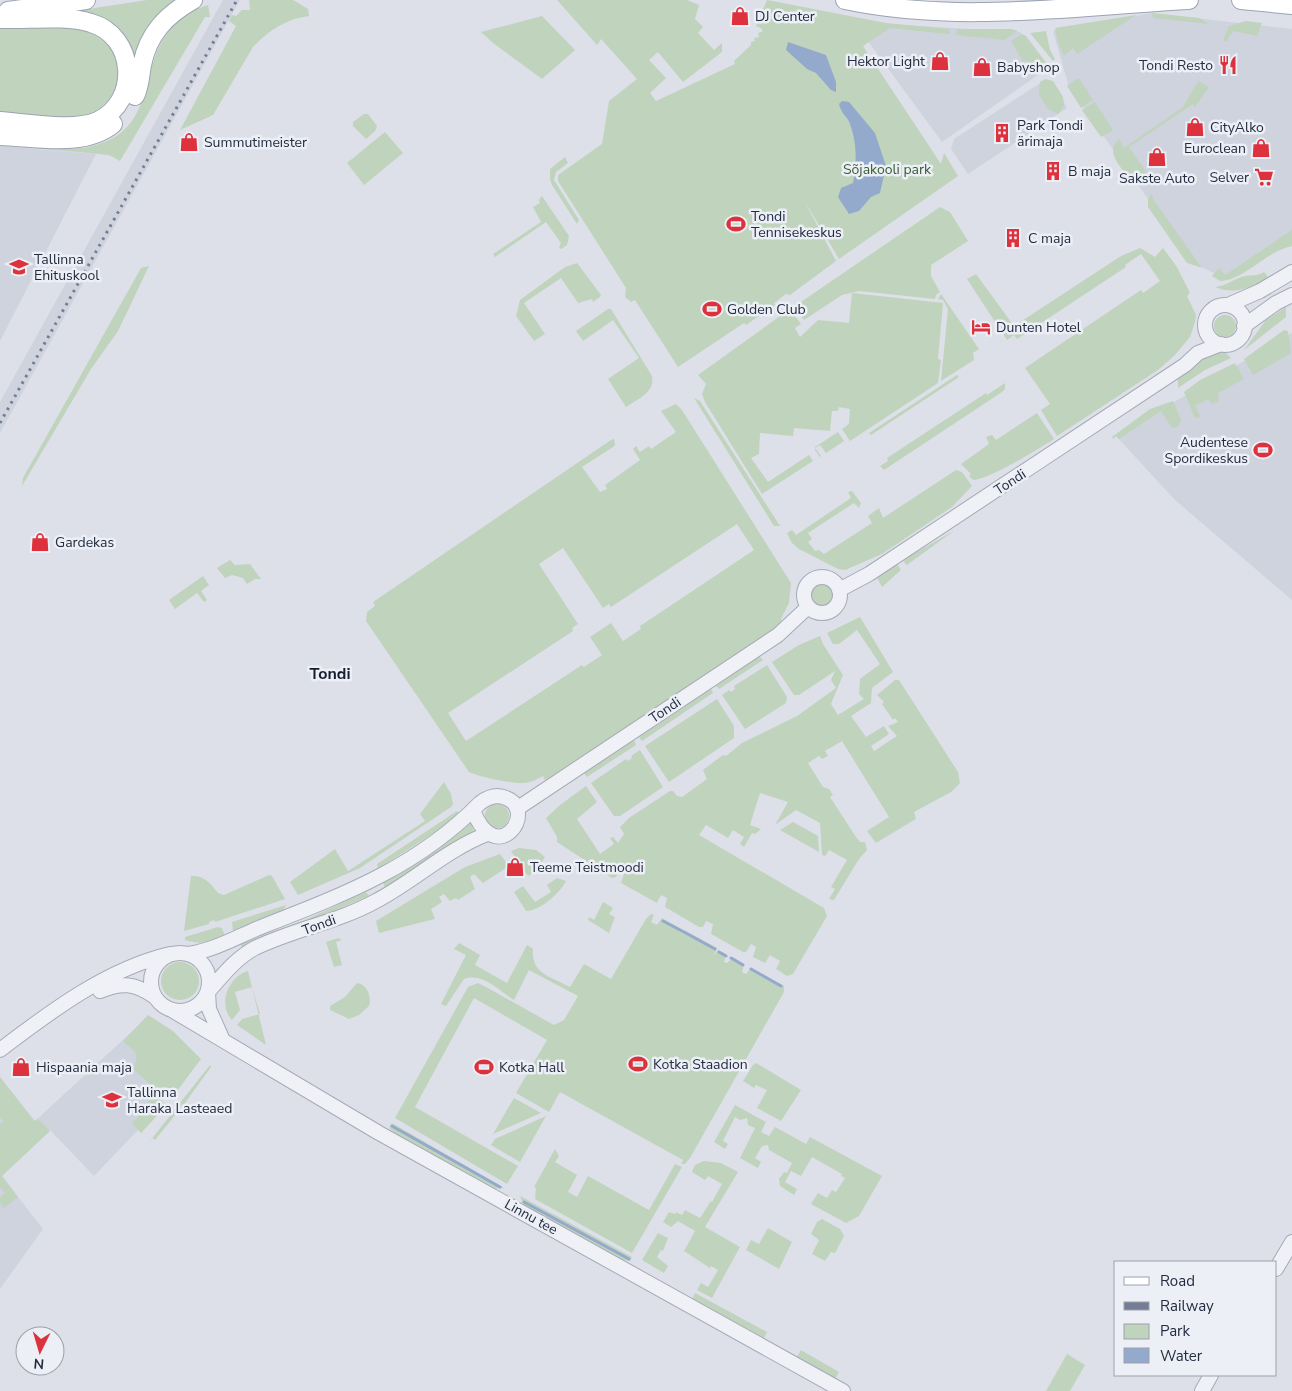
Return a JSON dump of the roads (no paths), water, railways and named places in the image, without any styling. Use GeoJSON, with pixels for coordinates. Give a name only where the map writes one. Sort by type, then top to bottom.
{"type":"FeatureCollection","features":[{"type":"Feature","properties":{"kind":"main road"},"geometry":{"type":"LineString","coordinates":[[0,12],[86,0]]}},
{"type":"Feature","properties":{"kind":"main road"},"geometry":{"type":"LineString","coordinates":[[0,136],[77,138],[92,136],[108,128],[122,117],[137,92],[145,50],[154,33],[164,19],[193,0]]}},
{"type":"Feature","properties":{"kind":"main road"},"geometry":{"type":"LineString","coordinates":[[844,0],[895,7],[976,12],[1060,10],[1189,0]]}},
{"type":"Feature","properties":{"kind":"main road"},"geometry":{"type":"LineString","coordinates":[[1241,0],[1292,4]]}},
{"type":"Feature","properties":{"kind":"main road"},"geometry":{"type":"LineString","coordinates":[[0,19],[70,20],[92,23],[110,33],[120,45],[126,58],[128,73],[126,88],[120,101],[112,111],[99,120],[85,125],[0,122]]}},
{"type":"Feature","properties":{"kind":"street"},"geometry":{"type":"LineString","coordinates":[[1292,272],[1260,292],[1212,310],[1205,324],[1208,336],[1221,344],[1230,344],[1237,340],[1244,326],[1276,303],[1292,295]]}},
{"type":"Feature","properties":{"kind":"street"},"geometry":{"type":"LineString","coordinates":[[1228,305],[1240,312],[1244,326]]}},
{"type":"Feature","properties":{"kind":"street","name":"Tondi"},"geometry":{"type":"LineString","coordinates":[[1178,368],[1180,361],[1199,337],[1205,324]]}},
{"type":"Feature","properties":{"kind":"street","name":"Tondi"},"geometry":{"type":"LineString","coordinates":[[839,590],[901,554],[1185,365],[1198,353],[1221,344]]}},
{"type":"Feature","properties":{"kind":"street"},"geometry":{"type":"LineString","coordinates":[[826,577],[832,580],[839,590],[839,601],[831,610],[819,613],[808,607],[804,597],[806,586],[815,578],[826,577]]}},
{"type":"Feature","properties":{"kind":"street","name":"Tondi"},"geometry":{"type":"LineString","coordinates":[[518,808],[778,635],[808,607]]}},
{"type":"Feature","properties":{"kind":"street"},"geometry":{"type":"LineString","coordinates":[[500,796],[513,802],[518,808],[518,821],[508,835],[500,836],[487,834],[478,824],[473,810],[486,799],[500,796]]}},
{"type":"Feature","properties":{"kind":"street","name":"Tondi"},"geometry":{"type":"LineString","coordinates":[[188,954],[208,951],[265,925],[330,902],[360,887],[429,848],[473,810]]}},
{"type":"Feature","properties":{"kind":"street","name":"Tondi"},"geometry":{"type":"LineString","coordinates":[[208,992],[229,967],[255,948],[341,917],[376,901],[453,851],[487,834]]}},
{"type":"Feature","properties":{"kind":"street"},"geometry":{"type":"LineString","coordinates":[[155,996],[152,975],[155,967],[170,954]]}},
{"type":"Feature","properties":{"kind":"street"},"geometry":{"type":"LineString","coordinates":[[80,995],[90,986],[140,964],[170,954],[188,954],[199,959],[206,968],[210,983],[208,992],[209,1009],[222,1038]]}},
{"type":"Feature","properties":{"kind":"street"},"geometry":{"type":"LineString","coordinates":[[0,1050],[55,1009],[80,995],[117,984],[129,984],[155,996],[170,1009],[180,1011],[195,1008],[208,992]]}},
{"type":"Feature","properties":{"kind":"street","name":"Linnu tee"},"geometry":{"type":"LineString","coordinates":[[170,1009],[205,1031],[222,1038],[379,1133],[843,1391]]}},
{"type":"Feature","properties":{"kind":"street"},"geometry":{"type":"LineString","coordinates":[[1277,1267],[1292,1242]]}},
{"type":"Feature","properties":{"kind":"street"},"geometry":{"type":"LineString","coordinates":[[1202,1391],[1211,1376]]}},
{"type":"Feature","properties":{"kind":"water"},"geometry":{"type":"Polygon","coordinates":[[[788,42],[826,55],[836,82],[836,92],[831,90],[816,73],[807,69],[786,50],[788,42]]]}},
{"type":"Feature","properties":{"kind":"water"},"geometry":{"type":"Polygon","coordinates":[[[842,101],[849,102],[875,133],[886,166],[880,193],[871,197],[859,211],[849,214],[838,197],[841,188],[853,183],[856,153],[850,124],[839,104],[842,101]]]}},
{"type":"Feature","properties":{"kind":"waterway"},"geometry":{"type":"LineString","coordinates":[[663,921],[682,931]]}},
{"type":"Feature","properties":{"kind":"waterway"},"geometry":{"type":"LineString","coordinates":[[684,932],[715,949]]}},
{"type":"Feature","properties":{"kind":"waterway"},"geometry":{"type":"LineString","coordinates":[[719,952],[726,956]]}},
{"type":"Feature","properties":{"kind":"waterway"},"geometry":{"type":"LineString","coordinates":[[731,958],[743,965]]}},
{"type":"Feature","properties":{"kind":"waterway"},"geometry":{"type":"LineString","coordinates":[[751,969],[781,986]]}},
{"type":"Feature","properties":{"kind":"waterway"},"geometry":{"type":"LineString","coordinates":[[392,1126],[500,1187]]}},
{"type":"Feature","properties":{"kind":"waterway"},"geometry":{"type":"LineString","coordinates":[[524,1202],[629,1259]]}},
{"type":"Feature","properties":{"kind":"railway"},"geometry":{"type":"LineString","coordinates":[[0,423],[237,0]]}},
{"type":"Feature","properties":{"kind":"place","name":"DJ Center"},"geometry":{"type":"Point","coordinates":[740,16]}},
{"type":"Feature","properties":{"kind":"place","name":"Hektor Light"},"geometry":{"type":"Point","coordinates":[940,61]}},
{"type":"Feature","properties":{"kind":"place","name":"Tondi Resto"},"geometry":{"type":"Point","coordinates":[1228,65]}},
{"type":"Feature","properties":{"kind":"place","name":"Babyshop"},"geometry":{"type":"Point","coordinates":[982,67]}},
{"type":"Feature","properties":{"kind":"place","name":"CityAlko"},"geometry":{"type":"Point","coordinates":[1195,127]}},
{"type":"Feature","properties":{"kind":"place","name":"Park Tondi ärimaja"},"geometry":{"type":"Point","coordinates":[1002,133]}},
{"type":"Feature","properties":{"kind":"place","name":"Summutimeister"},"geometry":{"type":"Point","coordinates":[189,142]}},
{"type":"Feature","properties":{"kind":"place","name":"Euroclean"},"geometry":{"type":"Point","coordinates":[1261,148]}},
{"type":"Feature","properties":{"kind":"place","name":"Sakste Auto"},"geometry":{"type":"Point","coordinates":[1157,157]}},
{"type":"Feature","properties":{"kind":"place","name":"B maja"},"geometry":{"type":"Point","coordinates":[1053,171]}},
{"type":"Feature","properties":{"kind":"place","name":"Selver"},"geometry":{"type":"Point","coordinates":[1264,177]}},
{"type":"Feature","properties":{"kind":"place","name":"Tondi Tennisekeskus"},"geometry":{"type":"Point","coordinates":[736,224]}},
{"type":"Feature","properties":{"kind":"place","name":"C maja"},"geometry":{"type":"Point","coordinates":[1013,238]}},
{"type":"Feature","properties":{"kind":"place","name":"Tallinna Ehituskool"},"geometry":{"type":"Point","coordinates":[19,267]}},
{"type":"Feature","properties":{"kind":"place","name":"Golden Club"},"geometry":{"type":"Point","coordinates":[712,309]}},
{"type":"Feature","properties":{"kind":"place","name":"Dunten Hotel"},"geometry":{"type":"Point","coordinates":[981,327]}},
{"type":"Feature","properties":{"kind":"place","name":"Audentese Spordikeskus"},"geometry":{"type":"Point","coordinates":[1263,450]}},
{"type":"Feature","properties":{"kind":"place","name":"Gardekas"},"geometry":{"type":"Point","coordinates":[40,542]}},
{"type":"Feature","properties":{"kind":"place","name":"Teeme Teistmoodi"},"geometry":{"type":"Point","coordinates":[515,867]}},
{"type":"Feature","properties":{"kind":"place","name":"Kotka Staadion"},"geometry":{"type":"Point","coordinates":[638,1064]}},
{"type":"Feature","properties":{"kind":"place","name":"Hispaania maja"},"geometry":{"type":"Point","coordinates":[21,1067]}},
{"type":"Feature","properties":{"kind":"place","name":"Kotka Hall"},"geometry":{"type":"Point","coordinates":[484,1067]}},
{"type":"Feature","properties":{"kind":"place","name":"Tallinna Haraka Lasteaed"},"geometry":{"type":"Point","coordinates":[112,1100]}},
{"type":"Feature","properties":{"kind":"district","name":"Tondi"},"geometry":{"type":"Point","coordinates":[330,674]}},
{"type":"Feature","properties":{"kind":"park label","name":"Sõjakooli park"},"geometry":{"type":"Point","coordinates":[887,169]}}]}
